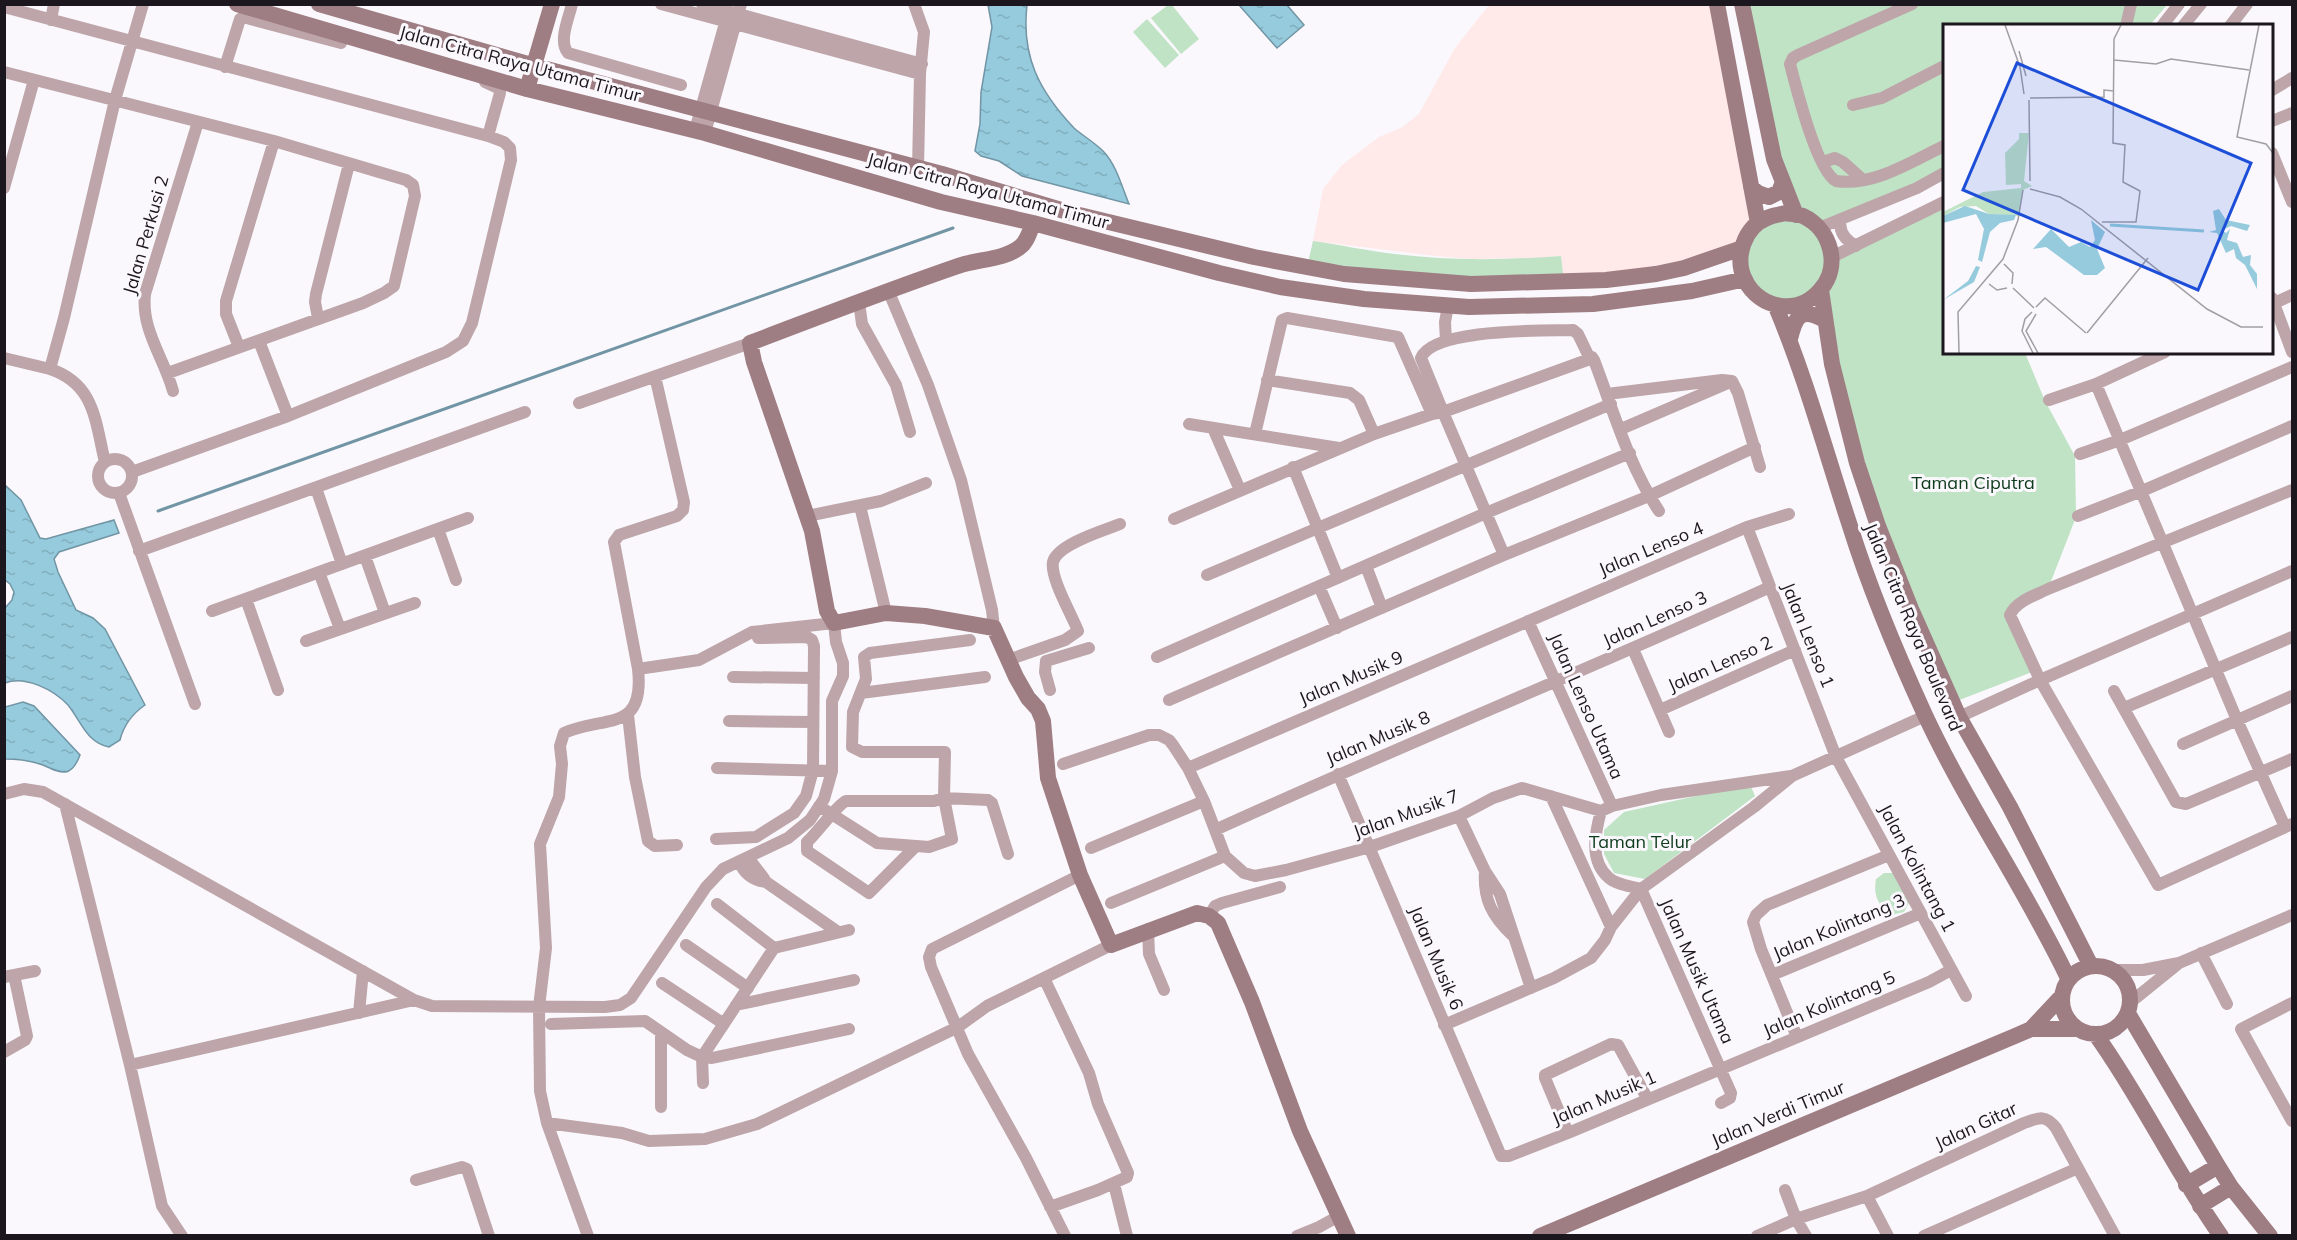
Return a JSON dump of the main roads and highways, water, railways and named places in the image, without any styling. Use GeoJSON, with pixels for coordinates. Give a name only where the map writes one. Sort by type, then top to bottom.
{"type":"FeatureCollection","features":[{"type":"Feature","properties":{"kind":"main road","name":"Jalan Citra Raya Utama Timur"},"geometry":{"type":"LineString","coordinates":[[237,4],[527,88],[700,132],[941,202],[1300,291],[1364,299],[1469,307],[1593,304],[1692,291],[1744,279]]}},
{"type":"Feature","properties":{"kind":"main road"},"geometry":{"type":"LineString","coordinates":[[527,88],[552,4]]}},
{"type":"Feature","properties":{"kind":"main road"},"geometry":{"type":"LineString","coordinates":[[1717,4],[1758,223]]}},
{"type":"Feature","properties":{"kind":"main road"},"geometry":{"type":"LineString","coordinates":[[1742,4],[1774,159],[1796,215]]}},
{"type":"Feature","properties":{"kind":"main road","name":"Jalan Citra Raya Utama Timur"},"geometry":{"type":"LineString","coordinates":[[322,6],[535,66],[918,168],[1071,213],[1254,257],[1344,274],[1471,284],[1597,280],[1656,274],[1684,268],[1742,248]]}},
{"type":"Feature","properties":{"kind":"main road"},"geometry":{"type":"LineString","coordinates":[[319,28],[322,6]]}},
{"type":"Feature","properties":{"kind":"main road"},"geometry":{"type":"LineString","coordinates":[[839,172],[845,149]]}},
{"type":"Feature","properties":{"kind":"main road"},"geometry":{"type":"LineString","coordinates":[[1751,187],[1768,197],[1779,192],[1783,182]]}},
{"type":"Feature","properties":{"kind":"main road"},"geometry":{"type":"LineString","coordinates":[[1785,213],[1802,216],[1819,228],[1828,241],[1832,257],[1829,275],[1821,290],[1797,304],[1776,307],[1764,302],[1744,279],[1740,264],[1746,237],[1758,223],[1768,217],[1785,213]]}},
{"type":"Feature","properties":{"kind":"main road"},"geometry":{"type":"LineString","coordinates":[[1033,223],[1027,238],[1020,247],[1006,255],[967,262],[750,342],[754,362],[782,439],[820,561],[827,611],[834,623],[886,613],[926,616],[994,628],[1028,698],[1038,709],[1043,721],[1048,778],[1080,875],[1111,945],[1148,929],[1197,913],[1209,916],[1218,923],[1252,1002],[1300,1131],[1348,1236]]}},
{"type":"Feature","properties":{"kind":"main road"},"geometry":{"type":"LineString","coordinates":[[1177,260],[1184,239]]}},
{"type":"Feature","properties":{"kind":"main road"},"geometry":{"type":"LineString","coordinates":[[1716,256],[1726,264],[1728,269],[1727,278],[1722,284]]}},
{"type":"Feature","properties":{"kind":"main road","name":"Jalan Citra Raya Boulevard"},"geometry":{"type":"LineString","coordinates":[[1821,290],[1832,364],[1857,463],[1878,526],[1911,609],[1959,717],[2091,966]]}},
{"type":"Feature","properties":{"kind":"main road","name":"Jalan Citra Raya Boulevard"},"geometry":{"type":"LineString","coordinates":[[1776,307],[1790,339],[1850,528],[1925,716],[2045,929],[2068,978]]}},
{"type":"Feature","properties":{"kind":"main road"},"geometry":{"type":"LineString","coordinates":[[1790,339],[1795,320],[1801,315],[1808,313],[1825,320]]}},
{"type":"Feature","properties":{"kind":"main road"},"geometry":{"type":"LineString","coordinates":[[1885,619],[1896,610],[1911,609]]}},
{"type":"Feature","properties":{"kind":"main road"},"geometry":{"type":"LineString","coordinates":[[1980,817],[1996,815],[2006,802]]}},
{"type":"Feature","properties":{"kind":"main road"},"geometry":{"type":"LineString","coordinates":[[2130,1008],[2120,1024],[2109,1031],[2096,1035],[2085,1033],[2077,1029],[2068,1019],[2061,997],[2063,986],[2068,978],[2091,966],[2115,970],[2130,989],[2130,1008],[2218,1166],[2231,1187],[2270,1236]]}},
{"type":"Feature","properties":{"kind":"main road","name":"Jalan Verdi Timur"},"geometry":{"type":"LineString","coordinates":[[2031,1029],[2061,997]]}},
{"type":"Feature","properties":{"kind":"main road","name":"Jalan Verdi Timur"},"geometry":{"type":"LineString","coordinates":[[1540,1236],[2031,1029],[2077,1029]]}},
{"type":"Feature","properties":{"kind":"main road"},"geometry":{"type":"LineString","coordinates":[[2096,1035],[2120,1068],[2186,1185],[2221,1236]]}},
{"type":"Feature","properties":{"kind":"main road"},"geometry":{"type":"LineString","coordinates":[[2186,1185],[2218,1166]]}},
{"type":"Feature","properties":{"kind":"main road"},"geometry":{"type":"LineString","coordinates":[[2200,1206],[2231,1187]]}},
{"type":"Feature","properties":{"kind":"water"},"geometry":{"type":"Polygon","coordinates":[[[988,5],[1027,5],[1027,41],[1035,72],[1042,86],[1074,128],[1108,156],[1129,204],[1022,176],[999,161],[981,156],[975,151],[980,124],[981,92],[992,27],[988,5]]]}},
{"type":"Feature","properties":{"kind":"water"},"geometry":{"type":"Polygon","coordinates":[[[1239,5],[1287,5],[1304,25],[1277,48],[1239,5]]]}},
{"type":"Feature","properties":{"kind":"water"},"geometry":{"type":"Polygon","coordinates":[[[5,485],[21,500],[40,538],[46,539],[114,520],[119,533],[59,552],[54,559],[76,610],[93,618],[105,629],[145,705],[129,720],[120,740],[109,747],[89,736],[68,705],[47,689],[30,682],[5,683],[5,608],[12,600],[14,592],[5,580],[5,485]]]}},
{"type":"Feature","properties":{"kind":"water"},"geometry":{"type":"Polygon","coordinates":[[[23,702],[34,706],[80,755],[77,763],[69,771],[60,772],[34,762],[5,759],[5,707],[23,702]]]}},
{"type":"Feature","properties":{"kind":"waterway"},"geometry":{"type":"LineString","coordinates":[[158,511],[953,228]]}},
{"type":"Feature","properties":{"kind":"park label","name":"Taman Ciputra"},"geometry":{"type":"Point","coordinates":[1973,483]}},
{"type":"Feature","properties":{"kind":"park label","name":"Taman Telur"},"geometry":{"type":"Point","coordinates":[1640,842]}}]}
